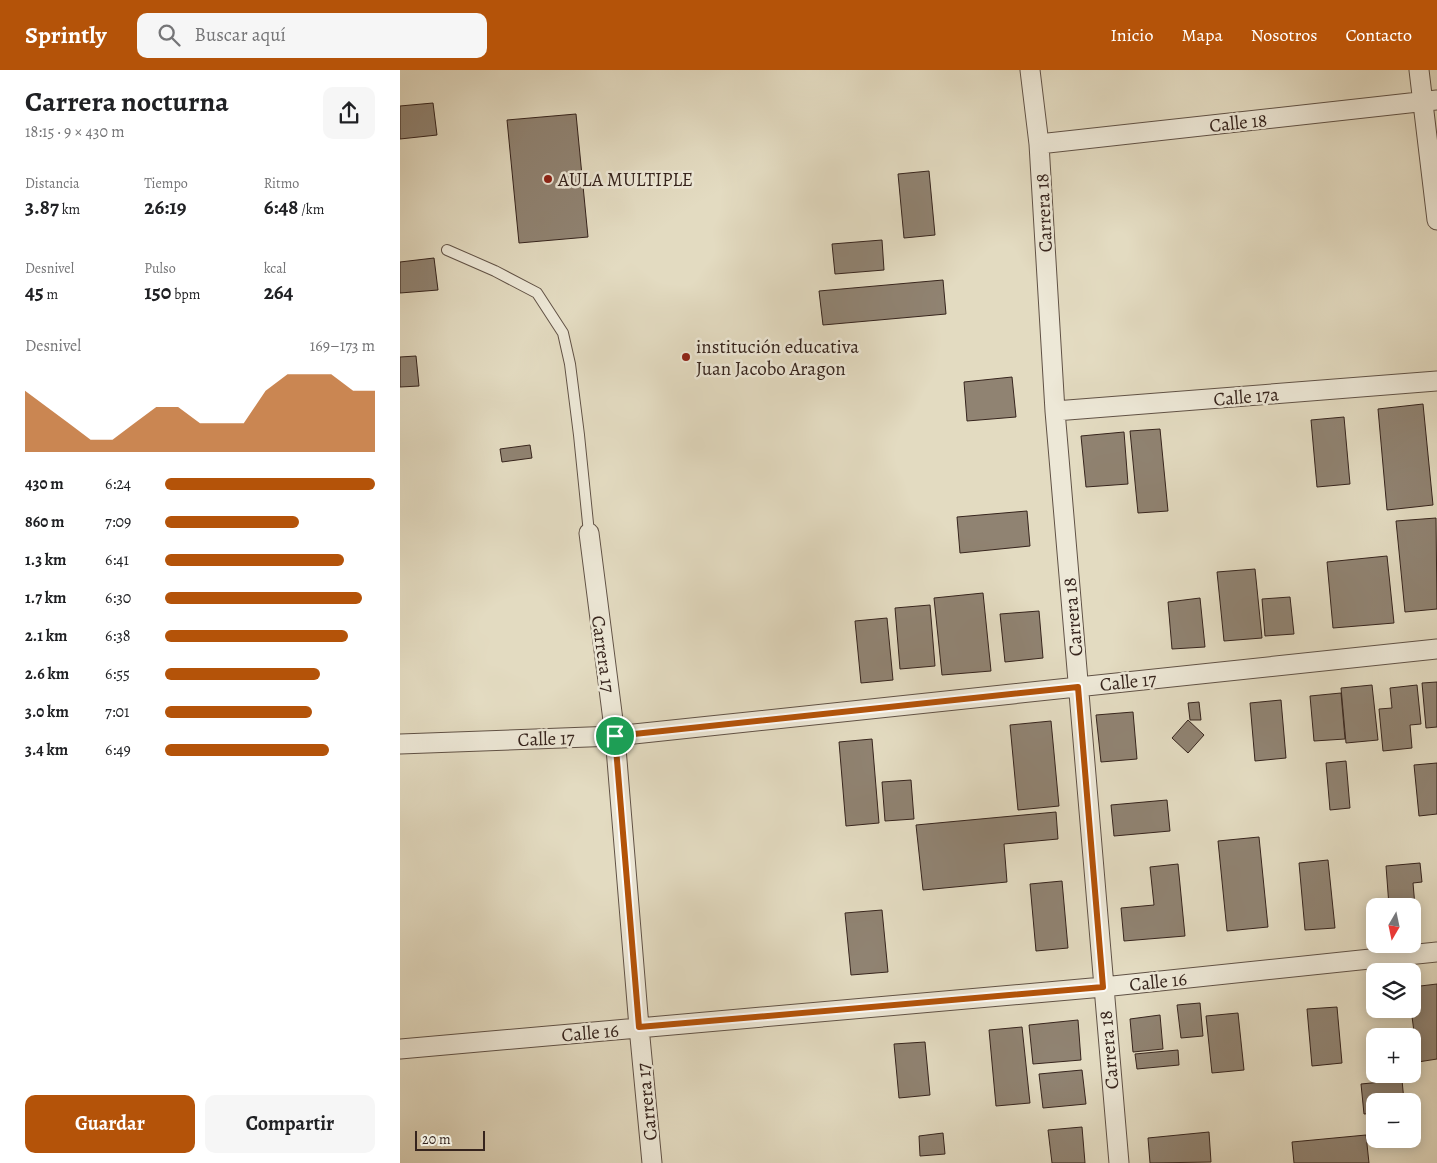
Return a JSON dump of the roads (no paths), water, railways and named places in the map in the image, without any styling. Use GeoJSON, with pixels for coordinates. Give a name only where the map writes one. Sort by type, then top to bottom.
{"type":"FeatureCollection","features":[{"type":"Feature","properties":{"kind":"street","name":"Carrera 18"},"geometry":{"type":"LineString","coordinates":[[1030,70],[1039,144],[1055,411],[1119,1163]]}},
{"type":"Feature","properties":{"kind":"street"},"geometry":{"type":"LineString","coordinates":[[1418,70],[1430,100],[1437,220]]}},
{"type":"Feature","properties":{"kind":"street","name":"Calle 18"},"geometry":{"type":"LineString","coordinates":[[1039,144],[1430,100]]}},
{"type":"Feature","properties":{"kind":"street","name":"Calle 17a"},"geometry":{"type":"LineString","coordinates":[[1055,411],[1437,380]]}},
{"type":"Feature","properties":{"kind":"street","name":"Carrera 17"},"geometry":{"type":"LineString","coordinates":[[589,533],[615,736],[652,1163]]}},
{"type":"Feature","properties":{"kind":"street","name":"Calle 17"},"geometry":{"type":"LineString","coordinates":[[400,744],[615,736],[1437,648]]}},
{"type":"Feature","properties":{"kind":"street","name":"Calle 16"},"geometry":{"type":"LineString","coordinates":[[400,1048],[1103,987],[1437,952]]}},
{"type":"Feature","properties":{"kind":"lane"},"geometry":{"type":"LineString","coordinates":[[447,250],[495,271],[537,293],[563,333],[570,364],[580,435],[589,533]]}},
{"type":"Feature","properties":{"kind":"place","name":"AULA MULTIPLE"},"geometry":{"type":"Point","coordinates":[548,179]}},
{"type":"Feature","properties":{"kind":"place","name":"institución educativa Juan Jacobo Aragon"},"geometry":{"type":"Point","coordinates":[686,357]}}]}
